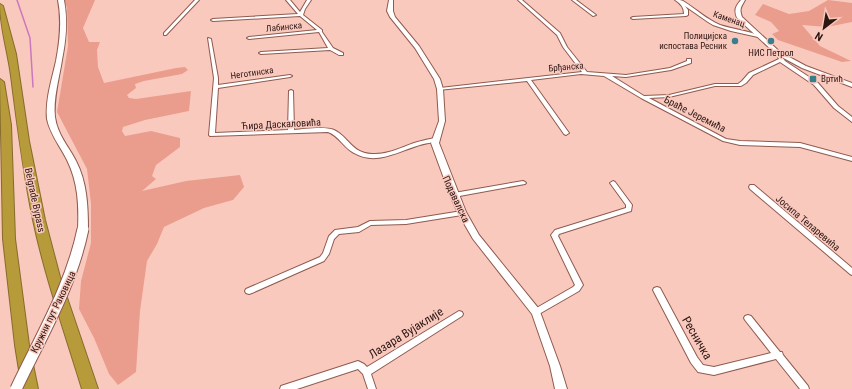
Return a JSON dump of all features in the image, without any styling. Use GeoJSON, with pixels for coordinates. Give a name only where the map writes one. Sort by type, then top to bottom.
{"type":"FeatureCollection","features":[{"type":"Feature","properties":{"kind":"highway","name":"Belgrade Bypass"},"geometry":{"type":"LineString","coordinates":[[0,6],[12,54],[24,141],[39,220],[54,277],[90,389]]}},
{"type":"Feature","properties":{"kind":"highway"},"geometry":{"type":"LineString","coordinates":[[0,82],[6,125],[9,239],[22,345],[30,389]]}},
{"type":"Feature","properties":{"kind":"main road","name":"Кружни пут Раковица"},"geometry":{"type":"LineString","coordinates":[[16,389],[68,283],[78,259],[83,229],[83,198],[80,184],[73,163],[56,133],[51,118],[64,24],[61,0]]}},
{"type":"Feature","properties":{"kind":"street"},"geometry":{"type":"LineString","coordinates":[[165,34],[197,0]]}},
{"type":"Feature","properties":{"kind":"street"},"geometry":{"type":"LineString","coordinates":[[288,0],[301,15],[320,31],[331,49]]}},
{"type":"Feature","properties":{"kind":"street"},"geometry":{"type":"LineString","coordinates":[[301,15],[309,0]]}},
{"type":"Feature","properties":{"kind":"street"},"geometry":{"type":"LineString","coordinates":[[391,0],[390,11],[393,17],[426,61],[437,79],[440,89],[442,121],[435,140]]}},
{"type":"Feature","properties":{"kind":"street"},"geometry":{"type":"LineString","coordinates":[[520,0],[559,34],[565,47],[585,74]]}},
{"type":"Feature","properties":{"kind":"street"},"geometry":{"type":"LineString","coordinates":[[574,0],[594,16]]}},
{"type":"Feature","properties":{"kind":"street"},"geometry":{"type":"LineString","coordinates":[[743,0],[738,7],[739,16],[781,58],[816,84],[836,107],[852,120]]}},
{"type":"Feature","properties":{"kind":"street"},"geometry":{"type":"LineString","coordinates":[[633,18],[686,14],[686,10],[679,1]]}},
{"type":"Feature","properties":{"kind":"street","name":"Каменац"},"geometry":{"type":"LineString","coordinates":[[679,1],[717,25],[758,36]]}},
{"type":"Feature","properties":{"kind":"street"},"geometry":{"type":"LineString","coordinates":[[214,20],[301,15]]}},
{"type":"Feature","properties":{"kind":"street","name":"Лабинска"},"geometry":{"type":"LineString","coordinates":[[249,38],[320,31]]}},
{"type":"Feature","properties":{"kind":"street"},"geometry":{"type":"LineString","coordinates":[[209,39],[216,78],[216,87]]}},
{"type":"Feature","properties":{"kind":"street"},"geometry":{"type":"LineString","coordinates":[[262,53],[331,49],[341,54]]}},
{"type":"Feature","properties":{"kind":"street"},"geometry":{"type":"LineString","coordinates":[[781,58],[808,69],[851,83]]}},
{"type":"Feature","properties":{"kind":"street"},"geometry":{"type":"LineString","coordinates":[[643,97],[669,96],[715,85],[739,85],[751,74],[781,58]]}},
{"type":"Feature","properties":{"kind":"street","name":"Брђанска"},"geometry":{"type":"LineString","coordinates":[[440,89],[585,74],[626,76],[676,67],[688,62],[689,60]]}},
{"type":"Feature","properties":{"kind":"street","name":"Браће Јеремића"},"geometry":{"type":"LineString","coordinates":[[606,75],[643,97],[728,141],[740,143],[800,145],[852,158]]}},
{"type":"Feature","properties":{"kind":"street","name":"Неготинска"},"geometry":{"type":"LineString","coordinates":[[216,87],[290,76]]}},
{"type":"Feature","properties":{"kind":"street"},"geometry":{"type":"LineString","coordinates":[[528,79],[566,133]]}},
{"type":"Feature","properties":{"kind":"street","name":"Ћира Даскаловића"},"geometry":{"type":"LineString","coordinates":[[216,87],[212,135],[332,131],[337,134],[350,149],[362,155],[370,156],[389,155],[422,142],[435,140]]}},
{"type":"Feature","properties":{"kind":"street"},"geometry":{"type":"LineString","coordinates":[[291,91],[291,132]]}},
{"type":"Feature","properties":{"kind":"street","name":"Подавалска"},"geometry":{"type":"LineString","coordinates":[[435,140],[437,154],[462,213],[486,251],[536,312],[555,366],[561,389]]}},
{"type":"Feature","properties":{"kind":"street"},"geometry":{"type":"LineString","coordinates":[[454,196],[523,183]]}},
{"type":"Feature","properties":{"kind":"street"},"geometry":{"type":"LineString","coordinates":[[536,312],[576,289],[579,285],[554,235],[557,232],[629,209],[629,205],[613,183]]}},
{"type":"Feature","properties":{"kind":"street","name":"Јосипа Теларевића"},"geometry":{"type":"LineString","coordinates":[[752,187],[852,272]]}},
{"type":"Feature","properties":{"kind":"street"},"geometry":{"type":"LineString","coordinates":[[250,291],[322,259],[326,254],[331,238],[337,232],[359,229],[368,223],[406,222],[462,213]]}},
{"type":"Feature","properties":{"kind":"street","name":"Ресничка"},"geometry":{"type":"LineString","coordinates":[[657,290],[694,360],[701,369],[714,371],[779,355]]}},
{"type":"Feature","properties":{"kind":"street","name":"Лазара Вујаклије"},"geometry":{"type":"LineString","coordinates":[[366,372],[459,314]]}},
{"type":"Feature","properties":{"kind":"street"},"geometry":{"type":"LineString","coordinates":[[748,318],[805,389]]}},
{"type":"Feature","properties":{"kind":"street"},"geometry":{"type":"LineString","coordinates":[[284,389],[355,365],[361,366],[366,372],[372,389]]}},
{"type":"Feature","properties":{"kind":"shaded area"},"geometry":{"type":"Polygon","coordinates":[[[64,0],[95,0],[83,28],[89,42],[100,42],[97,50],[98,67],[104,83],[176,68],[185,67],[188,70],[182,74],[135,84],[136,88],[127,95],[129,98],[136,99],[191,91],[189,111],[145,120],[123,127],[122,131],[125,136],[151,131],[180,138],[180,147],[156,165],[152,176],[156,179],[142,191],[186,181],[240,175],[244,187],[233,200],[204,208],[164,227],[157,244],[147,261],[140,311],[136,372],[118,385],[109,374],[94,338],[79,309],[81,281],[91,243],[91,204],[87,169],[57,112],[68,46],[67,8],[64,0]]]}},
{"type":"Feature","properties":{"kind":"shaded area"},"geometry":{"type":"Polygon","coordinates":[[[828,0],[852,3],[852,22],[827,27],[802,25],[820,46],[851,61],[842,62],[778,40],[772,34],[779,31],[771,22],[755,15],[763,4],[789,14],[809,11],[828,0]]]}},
{"type":"Feature","properties":{"kind":"waterway"},"geometry":{"type":"LineString","coordinates":[[17,0],[30,38],[33,87]]}},
{"type":"Feature","properties":{"kind":"place","name":"Полицијска испостава Ресник"},"geometry":{"type":"Point","coordinates":[735,41]}},
{"type":"Feature","properties":{"kind":"place","name":"НИС Петрол"},"geometry":{"type":"Point","coordinates":[771,41]}},
{"type":"Feature","properties":{"kind":"place","name":"Вртић"},"geometry":{"type":"Point","coordinates":[813,79]}}]}
